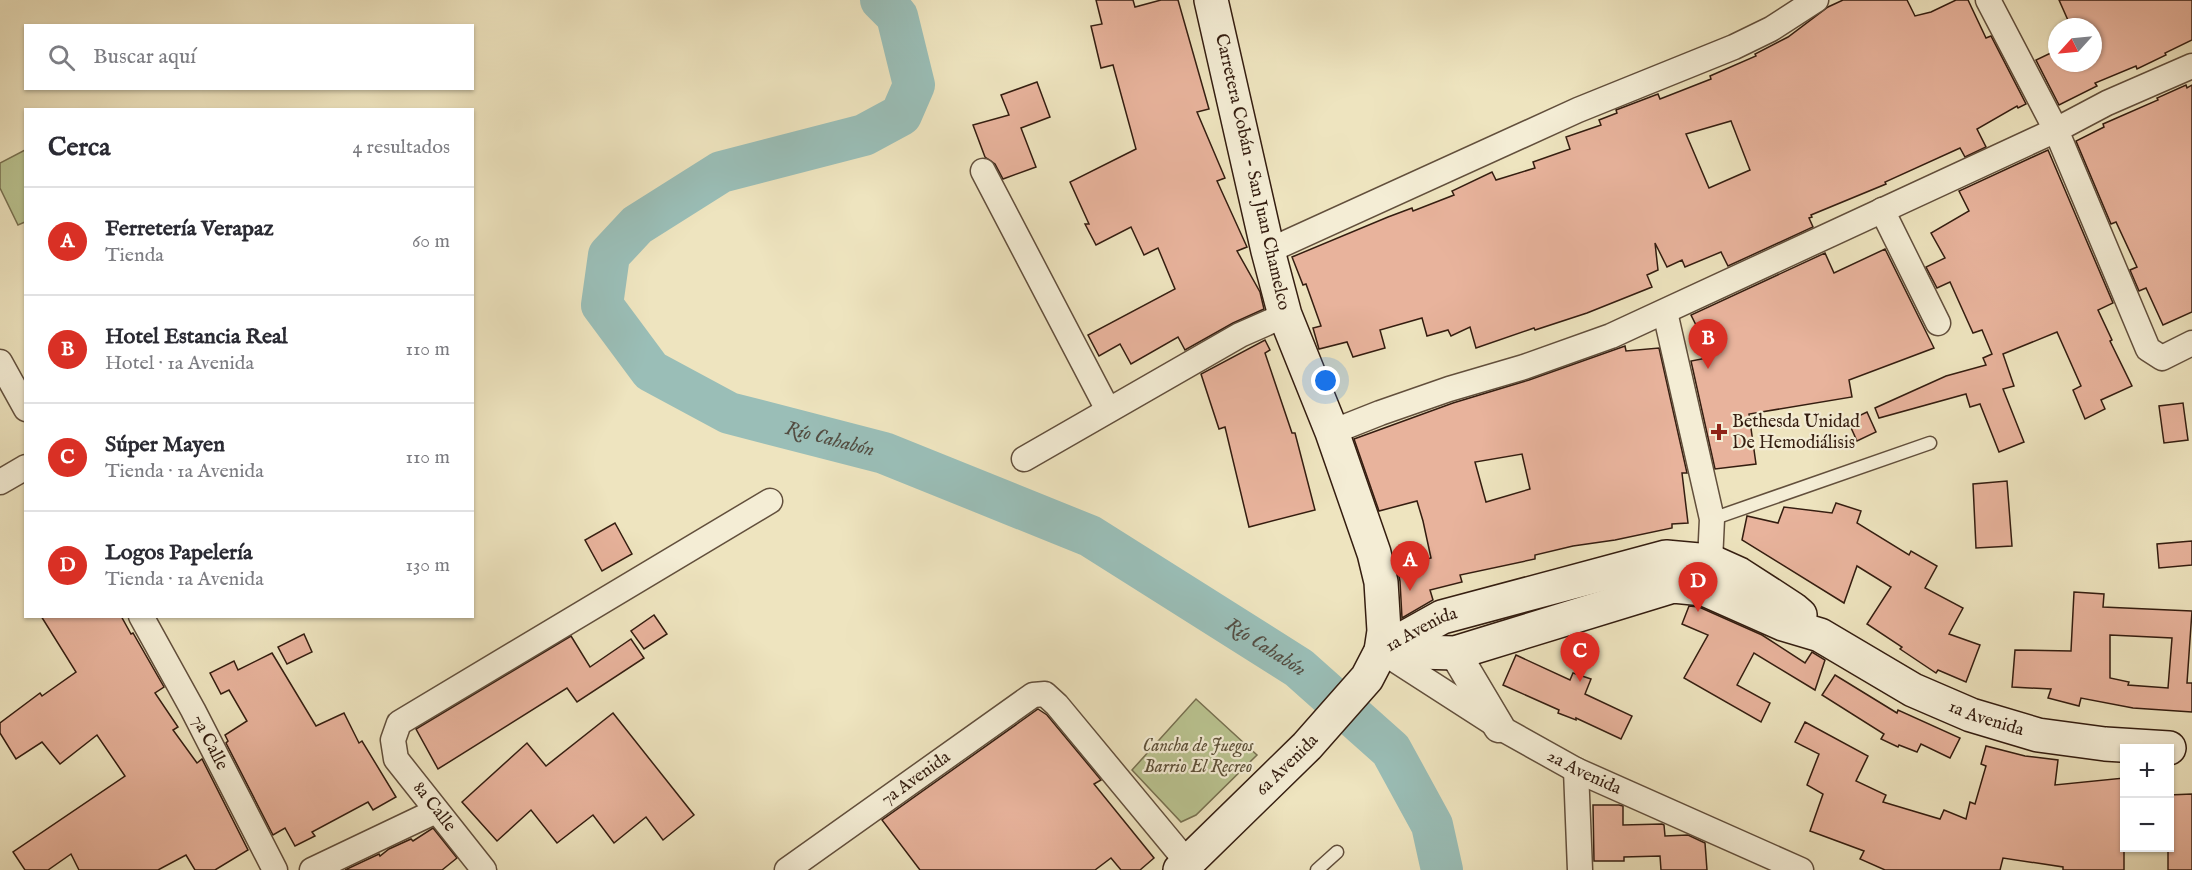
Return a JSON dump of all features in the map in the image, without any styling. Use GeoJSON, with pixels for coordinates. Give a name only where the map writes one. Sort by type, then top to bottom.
{"type":"FeatureCollection","features":[{"type":"Feature","properties":{"kind":"main road","name":"Carretera Cobán - San Juan Chamelco"},"geometry":{"type":"LineString","coordinates":[[1211,0],[1268,251],[1285,315],[1332,432],[1374,553],[1381,582],[1384,632],[1374,664]]}},
{"type":"Feature","properties":{"kind":"main road","name":"1a Avenida"},"geometry":{"type":"LineString","coordinates":[[1374,664],[1442,617],[1666,557],[1707,575]]}},
{"type":"Feature","properties":{"kind":"main road","name":"1a Avenida"},"geometry":{"type":"LineString","coordinates":[[1374,664],[1455,653],[1707,575],[1739,574],[1793,609],[1820,635],[1913,690],[1971,715],[2038,735],[2120,745]]}},
{"type":"Feature","properties":{"kind":"main road","name":"6a Avenida"},"geometry":{"type":"LineString","coordinates":[[1187,868],[1307,746],[1374,664]]}},
{"type":"Feature","properties":{"kind":"main road","name":"1a Avenida"},"geometry":{"type":"LineString","coordinates":[[2174,748],[2192,749]]}},
{"type":"Feature","properties":{"kind":"street"},"geometry":{"type":"LineString","coordinates":[[1268,251],[1578,110],[1734,47],[1771,29],[1816,0]]}},
{"type":"Feature","properties":{"kind":"street"},"geometry":{"type":"LineString","coordinates":[[1988,0],[2056,130],[2148,349],[2162,358],[2192,342]]}},
{"type":"Feature","properties":{"kind":"street"},"geometry":{"type":"LineString","coordinates":[[1332,432],[1380,413],[1546,360],[1611,336],[2056,130],[2107,103],[2192,66]]}},
{"type":"Feature","properties":{"kind":"street"},"geometry":{"type":"LineString","coordinates":[[983,171],[1108,410]]}},
{"type":"Feature","properties":{"kind":"street"},"geometry":{"type":"LineString","coordinates":[[1882,210],[1938,323]]}},
{"type":"Feature","properties":{"kind":"street"},"geometry":{"type":"LineString","coordinates":[[1665,312],[1712,519],[1707,575]]}},
{"type":"Feature","properties":{"kind":"street"},"geometry":{"type":"LineString","coordinates":[[1024,459],[1240,335],[1285,315]]}},
{"type":"Feature","properties":{"kind":"street"},"geometry":{"type":"LineString","coordinates":[[0,362],[24,405]]}},
{"type":"Feature","properties":{"kind":"street"},"geometry":{"type":"LineString","coordinates":[[0,482],[24,468]]}},
{"type":"Feature","properties":{"kind":"street","name":"8a Calle"},"geometry":{"type":"LineString","coordinates":[[484,870],[396,759],[393,741],[399,723],[770,501]]}},
{"type":"Feature","properties":{"kind":"street","name":"7a Calle"},"geometry":{"type":"LineString","coordinates":[[142,618],[193,710],[275,870]]}},
{"type":"Feature","properties":{"kind":"street"},"geometry":{"type":"LineString","coordinates":[[1455,653],[1499,727]]}},
{"type":"Feature","properties":{"kind":"street","name":"2a Avenida"},"geometry":{"type":"LineString","coordinates":[[1374,664],[1499,727],[1576,770],[1777,865],[1801,870]]}},
{"type":"Feature","properties":{"kind":"street","name":"7a Avenida"},"geometry":{"type":"LineString","coordinates":[[788,870],[1033,694],[1045,694],[1057,705],[1187,868]]}},
{"type":"Feature","properties":{"kind":"street"},"geometry":{"type":"LineString","coordinates":[[1576,770],[1580,870]]}},
{"type":"Feature","properties":{"kind":"street"},"geometry":{"type":"LineString","coordinates":[[312,870],[436,811]]}},
{"type":"Feature","properties":{"kind":"lane"},"geometry":{"type":"LineString","coordinates":[[1712,519],[1930,443]]}},
{"type":"Feature","properties":{"kind":"lane"},"geometry":{"type":"LineString","coordinates":[[1317,870],[1337,852]]}},
{"type":"Feature","properties":{"kind":"green space"},"geometry":{"type":"Polygon","coordinates":[[[24,151],[24,222],[18,225],[0,188],[0,163],[24,151]]]}},
{"type":"Feature","properties":{"kind":"green space","name":"Cancha de Juegos Barrio El Recreo"},"geometry":{"type":"Polygon","coordinates":[[[1196,699],[1257,755],[1196,815],[1181,822],[1132,770],[1196,699]]]}},
{"type":"Feature","properties":{"kind":"building"},"geometry":{"type":"Polygon","coordinates":[[[1096,0],[1133,0],[1135,7],[1161,0],[1178,0],[1209,109],[1197,112],[1225,178],[1217,181],[1247,247],[1237,251],[1260,292],[1264,309],[1233,323],[1185,350],[1178,337],[1131,364],[1120,344],[1099,356],[1088,335],[1175,289],[1158,248],[1144,255],[1131,227],[1096,245],[1085,224],[1089,224],[1070,182],[1136,149],[1113,65],[1101,68],[1091,26],[1102,24],[1096,0]]]}},
{"type":"Feature","properties":{"kind":"building"},"geometry":{"type":"Polygon","coordinates":[[[1843,0],[1907,0],[1915,16],[1931,12],[1956,0],[1968,0],[1986,38],[1991,36],[2026,104],[2018,108],[2017,106],[1977,129],[1986,147],[1965,157],[1960,148],[1885,182],[1886,184],[1811,215],[1812,217],[1809,218],[1813,227],[1728,266],[1721,252],[1685,267],[1682,260],[1667,267],[1655,243],[1658,270],[1647,275],[1652,287],[1587,313],[1535,330],[1534,328],[1476,348],[1470,327],[1451,336],[1448,330],[1427,336],[1422,318],[1380,330],[1385,348],[1353,357],[1347,342],[1319,349],[1313,328],[1321,326],[1306,284],[1303,285],[1292,257],[1388,217],[1412,208],[1413,211],[1454,195],[1452,191],[1492,172],[1496,180],[1535,168],[1533,162],[1570,149],[1566,137],[1601,125],[1599,120],[1617,113],[1616,110],[1658,94],[1660,99],[1711,79],[1710,76],[1756,56],[1755,54],[1788,37],[1828,7],[1843,0]],[[1731,121],[1686,134],[1709,188],[1750,170],[1731,121]]]}},
{"type":"Feature","properties":{"kind":"building"},"geometry":{"type":"Polygon","coordinates":[[[2059,0],[2192,0],[2192,40],[2137,69],[2136,66],[2095,83],[2097,86],[2059,105],[2036,60],[2048,54],[2048,72],[2102,72],[2102,18],[2067,18],[2059,0]]]}},
{"type":"Feature","properties":{"kind":"building"},"geometry":{"type":"Polygon","coordinates":[[[1037,82],[1050,117],[1021,128],[1036,167],[1003,179],[995,164],[985,157],[973,125],[1009,115],[1001,95],[1037,82]]]}},
{"type":"Feature","properties":{"kind":"building"},"geometry":{"type":"Polygon","coordinates":[[[2186,85],[2187,88],[2192,85],[2192,312],[2163,325],[2146,288],[2139,291],[2130,270],[2137,267],[2116,222],[2111,224],[2076,141],[2104,127],[2103,124],[2186,85]]]}},
{"type":"Feature","properties":{"kind":"building"},"geometry":{"type":"Polygon","coordinates":[[[2048,150],[2113,303],[2098,310],[2132,386],[2101,400],[2105,409],[2085,419],[2073,390],[2081,386],[2057,332],[2003,354],[2014,386],[2003,389],[2024,442],[1999,452],[1980,404],[1970,407],[1966,394],[1879,418],[1875,408],[1946,376],[1986,365],[1983,358],[1992,354],[1982,330],[1973,333],[1950,282],[1937,288],[1926,267],[1945,258],[1931,233],[1969,211],[1959,191],[2048,150]]]}},
{"type":"Feature","properties":{"kind":"building"},"geometry":{"type":"Polygon","coordinates":[[[1885,249],[1934,348],[1849,380],[1852,397],[1749,414],[1756,464],[1715,469],[1691,361],[1712,357],[1691,315],[1825,253],[1834,273],[1885,249]]]}},
{"type":"Feature","properties":{"kind":"building"},"geometry":{"type":"Polygon","coordinates":[[[1265,340],[1270,350],[1265,353],[1292,433],[1295,433],[1315,510],[1249,527],[1225,427],[1219,429],[1201,374],[1265,340]]]}},
{"type":"Feature","properties":{"kind":"building"},"geometry":{"type":"Polygon","coordinates":[[[1625,346],[1626,351],[1659,348],[1687,473],[1682,473],[1688,523],[1672,524],[1672,528],[1615,540],[1573,546],[1535,555],[1535,559],[1460,575],[1462,582],[1430,590],[1433,600],[1402,618],[1397,567],[1431,558],[1423,521],[1417,501],[1379,511],[1354,439],[1453,403],[1529,380],[1625,346]],[[1522,454],[1475,462],[1486,502],[1530,489],[1522,454]]]}},
{"type":"Feature","properties":{"kind":"building"},"geometry":{"type":"Polygon","coordinates":[[[2183,403],[2188,440],[2164,443],[2159,406],[2183,403]]]}},
{"type":"Feature","properties":{"kind":"building"},"geometry":{"type":"Polygon","coordinates":[[[1867,412],[1876,432],[1857,441],[1848,421],[1867,412]]]}},
{"type":"Feature","properties":{"kind":"building"},"geometry":{"type":"Polygon","coordinates":[[[2007,481],[2012,546],[1976,548],[1973,484],[2007,481]]]}},
{"type":"Feature","properties":{"kind":"building"},"geometry":{"type":"Polygon","coordinates":[[[1836,503],[1861,511],[1857,523],[1909,555],[1911,551],[1937,566],[1925,588],[1963,608],[1949,634],[1980,645],[1966,682],[1938,670],[1936,673],[1867,624],[1891,587],[1857,566],[1844,603],[1742,540],[1747,516],[1778,523],[1784,507],[1832,513],[1836,503]]]}},
{"type":"Feature","properties":{"kind":"building"},"geometry":{"type":"Polygon","coordinates":[[[615,523],[632,554],[602,571],[585,540],[615,523]]]}},
{"type":"Feature","properties":{"kind":"building"},"geometry":{"type":"Polygon","coordinates":[[[2192,541],[2192,565],[2159,568],[2157,544],[2192,541]]]}},
{"type":"Feature","properties":{"kind":"building"},"geometry":{"type":"Polygon","coordinates":[[[2074,592],[2104,594],[2103,607],[2192,611],[2187,683],[2192,683],[2192,712],[2133,708],[2081,698],[2079,706],[2048,698],[2051,689],[2012,687],[2015,650],[2071,651],[2074,592]],[[2110,635],[2110,678],[2129,682],[2128,685],[2168,688],[2172,638],[2110,635]]]}},
{"type":"Feature","properties":{"kind":"building"},"geometry":{"type":"Polygon","coordinates":[[[1689,606],[1699,607],[1762,635],[1805,663],[1812,652],[1825,660],[1815,690],[1754,653],[1737,685],[1770,703],[1761,722],[1684,678],[1708,635],[1682,624],[1689,606]]]}},
{"type":"Feature","properties":{"kind":"building"},"geometry":{"type":"Polygon","coordinates":[[[654,615],[667,634],[644,649],[631,631],[654,615]]]}},
{"type":"Feature","properties":{"kind":"building"},"geometry":{"type":"Polygon","coordinates":[[[42,618],[122,618],[164,687],[155,693],[178,727],[173,730],[197,763],[202,759],[248,850],[215,870],[195,870],[186,855],[158,870],[79,870],[71,854],[48,870],[25,870],[13,852],[125,776],[97,735],[60,764],[42,742],[16,759],[0,733],[0,723],[40,693],[42,696],[76,672],[42,618]]]}},
{"type":"Feature","properties":{"kind":"building"},"geometry":{"type":"Polygon","coordinates":[[[304,634],[312,652],[287,664],[278,647],[304,634]]]}},
{"type":"Feature","properties":{"kind":"building"},"geometry":{"type":"Polygon","coordinates":[[[571,636],[590,667],[631,639],[644,658],[577,702],[567,688],[438,769],[416,729],[571,636]]]}},
{"type":"Feature","properties":{"kind":"building"},"geometry":{"type":"Polygon","coordinates":[[[272,653],[316,726],[344,713],[359,743],[362,741],[396,797],[373,810],[368,802],[312,832],[315,836],[295,846],[285,828],[273,835],[226,743],[228,741],[225,735],[247,721],[229,690],[221,694],[210,673],[234,661],[238,670],[272,653]]]}},
{"type":"Feature","properties":{"kind":"building"},"geometry":{"type":"Polygon","coordinates":[[[1516,655],[1570,680],[1573,673],[1591,679],[1585,694],[1632,716],[1621,739],[1576,718],[1576,720],[1558,713],[1559,710],[1503,685],[1516,655]]]}},
{"type":"Feature","properties":{"kind":"building"},"geometry":{"type":"Polygon","coordinates":[[[1835,675],[1897,713],[1898,710],[1960,738],[1950,758],[1921,744],[1917,752],[1881,739],[1884,734],[1822,695],[1835,675]]]}},
{"type":"Feature","properties":{"kind":"building"},"geometry":{"type":"Polygon","coordinates":[[[1038,709],[1047,715],[1101,780],[1094,784],[1154,858],[1140,870],[1121,870],[1111,858],[1095,870],[920,870],[882,820],[1038,709]]]}},
{"type":"Feature","properties":{"kind":"building"},"geometry":{"type":"Polygon","coordinates":[[[613,713],[694,815],[663,840],[646,817],[614,843],[593,815],[557,843],[531,810],[497,841],[462,802],[527,743],[546,766],[613,713]]]}},
{"type":"Feature","properties":{"kind":"building"},"geometry":{"type":"Polygon","coordinates":[[[1805,722],[1868,756],[1856,781],[1886,795],[1883,802],[1940,819],[1944,810],[1966,819],[1970,802],[1975,804],[1986,766],[1981,764],[1986,746],[2025,756],[2058,760],[2055,785],[2120,778],[2120,852],[2124,852],[2124,870],[2063,870],[2063,867],[2003,858],[2000,870],[1885,870],[1860,859],[1864,851],[1810,831],[1823,794],[1807,785],[1819,754],[1795,742],[1805,722]]]}},
{"type":"Feature","properties":{"kind":"building"},"geometry":{"type":"Polygon","coordinates":[[[2192,794],[2192,870],[2168,870],[2168,852],[2174,852],[2174,795],[2192,794]]]}},
{"type":"Feature","properties":{"kind":"building"},"geometry":{"type":"Polygon","coordinates":[[[1593,805],[1623,806],[1623,825],[1662,824],[1665,836],[1688,835],[1705,843],[1707,870],[1661,870],[1660,856],[1624,857],[1624,861],[1594,861],[1593,805]]]}},
{"type":"Feature","properties":{"kind":"building"},"geometry":{"type":"Polygon","coordinates":[[[433,828],[457,858],[442,870],[345,870],[379,854],[380,856],[389,849],[411,839],[413,841],[433,828]]]}},
{"type":"Feature","properties":{"kind":"waterway","name":"Río Cahabón"},"geometry":{"type":"LineString","coordinates":[[881,0],[897,16],[914,85],[901,115],[864,135],[721,172],[637,225],[609,255],[602,305],[651,371],[729,413],[884,453],[1090,536],[1299,668],[1391,750],[1432,825],[1442,870]]}},
{"type":"Feature","properties":{"kind":"place","name":"Hotel Estancia Real"},"geometry":{"type":"Point","coordinates":[1708,369]}},
{"type":"Feature","properties":{"kind":"place","name":"Bethesda Unidad De Hemodiálisis"},"geometry":{"type":"Point","coordinates":[1719,432]}},
{"type":"Feature","properties":{"kind":"place","name":"Ferretería Verapaz"},"geometry":{"type":"Point","coordinates":[1410,591]}},
{"type":"Feature","properties":{"kind":"place","name":"Logos Papelería"},"geometry":{"type":"Point","coordinates":[1698,612]}},
{"type":"Feature","properties":{"kind":"place","name":"Súper Mayen"},"geometry":{"type":"Point","coordinates":[1580,682]}}]}
